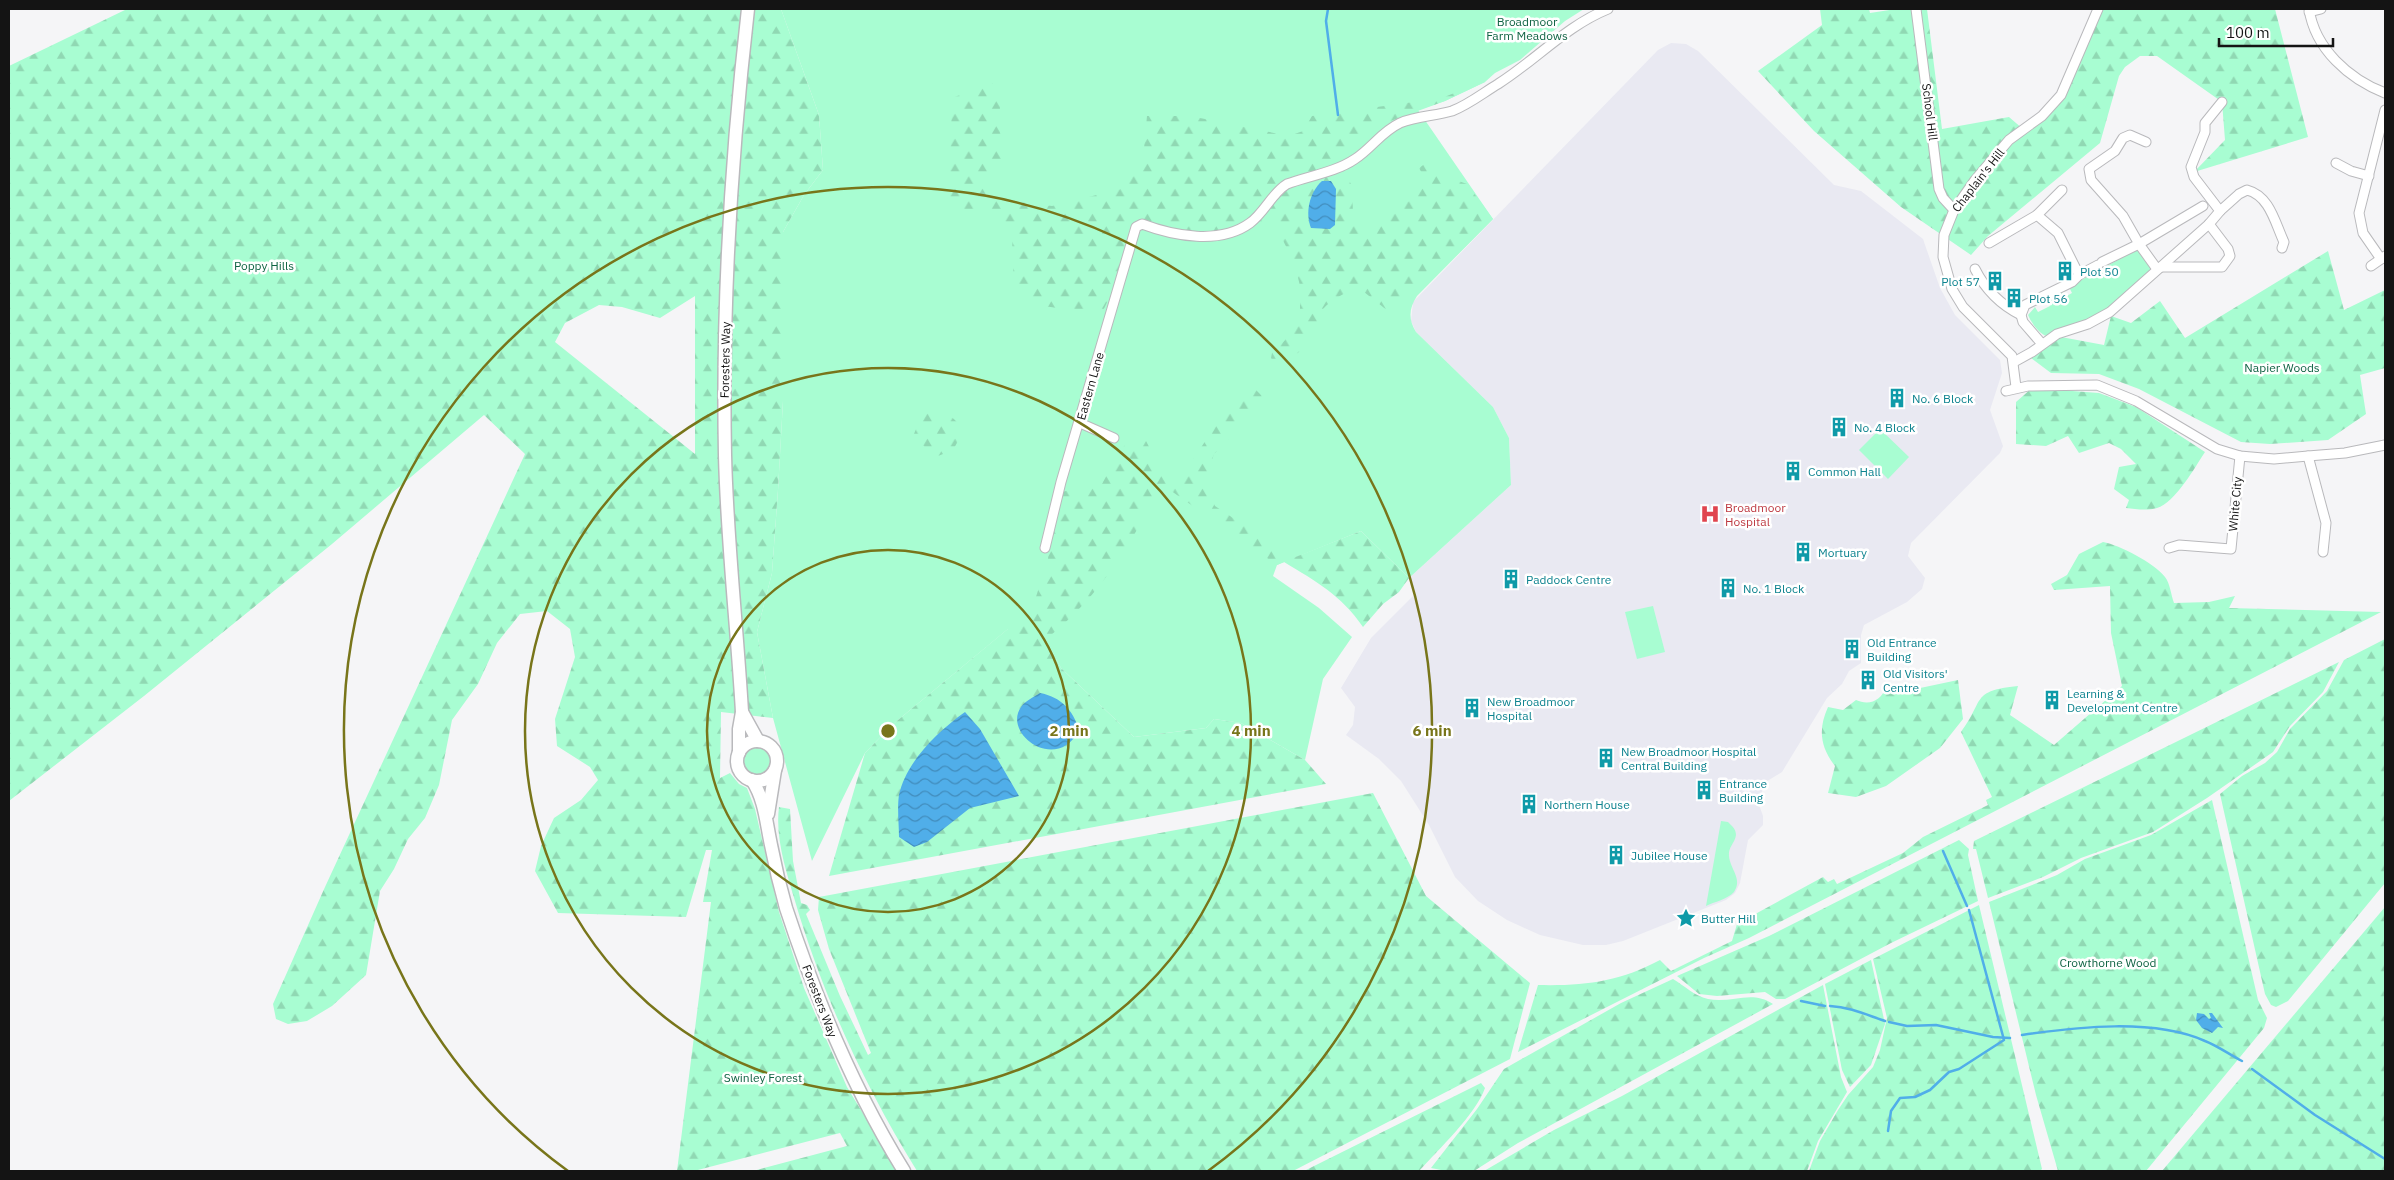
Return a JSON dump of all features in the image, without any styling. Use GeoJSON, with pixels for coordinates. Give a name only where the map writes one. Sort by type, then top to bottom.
{"type":"FeatureCollection","features":[{"type":"Feature","properties":{"kind":"main road","name":"Foresters Way"},"geometry":{"type":"LineString","coordinates":[[739,753],[739,729],[742,712],[727,492],[724,394],[727,254],[737,115],[748,9]]}},
{"type":"Feature","properties":{"kind":"main road","name":"Foresters Way"},"geometry":{"type":"LineString","coordinates":[[742,712],[758,741]]}},
{"type":"Feature","properties":{"kind":"main road"},"geometry":{"type":"LineString","coordinates":[[758,741],[766,743],[774,750],[777,760],[775,769],[766,779],[752,780],[739,770],[737,763],[739,753],[745,745],[758,741]]}},
{"type":"Feature","properties":{"kind":"main road","name":"Foresters Way"},"geometry":{"type":"LineString","coordinates":[[767,819],[775,769]]}},
{"type":"Feature","properties":{"kind":"main road","name":"Foresters Way"},"geometry":{"type":"LineString","coordinates":[[752,780],[760,792],[779,884],[817,993],[852,1078],[904,1171]]}},
{"type":"Feature","properties":{"kind":"street"},"geometry":{"type":"LineString","coordinates":[[1594,12],[1608,9]]}},
{"type":"Feature","properties":{"kind":"street","name":"School Hill"},"geometry":{"type":"LineString","coordinates":[[1916,9],[1939,189],[1943,198],[1954,210]]}},
{"type":"Feature","properties":{"kind":"street","name":"Chaplain's Hill"},"geometry":{"type":"LineString","coordinates":[[2014,362],[2006,350],[1963,307],[1952,289],[1943,248],[1945,230],[1954,210],[1975,180],[2010,140],[2042,116],[2061,95],[2098,9]]}},
{"type":"Feature","properties":{"kind":"street"},"geometry":{"type":"LineString","coordinates":[[2321,9],[2309,10],[2318,37],[2327,52],[2347,71],[2368,86],[2385,93]]}},
{"type":"Feature","properties":{"kind":"street","name":"Eastern Lane"},"geometry":{"type":"LineString","coordinates":[[1045,548],[1061,482],[1080,423],[1133,234],[1138,225],[1142,224],[1166,233],[1189,235],[1211,236],[1232,232],[1250,223],[1279,189],[1287,184],[1356,158],[1384,132],[1402,122],[1452,111],[1465,105],[1522,69],[1554,40],[1594,12]]}},
{"type":"Feature","properties":{"kind":"street"},"geometry":{"type":"LineString","coordinates":[[2220,211],[2194,177],[2191,167],[2205,132],[2205,123],[2222,102]]}},
{"type":"Feature","properties":{"kind":"street"},"geometry":{"type":"LineString","coordinates":[[2371,266],[2383,258],[2360,228],[2359,213],[2385,110]]}},
{"type":"Feature","properties":{"kind":"street"},"geometry":{"type":"LineString","coordinates":[[2146,142],[2130,136],[2123,138],[2115,151],[2089,169],[2091,180],[2123,216],[2139,244],[2159,268]]}},
{"type":"Feature","properties":{"kind":"street"},"geometry":{"type":"LineString","coordinates":[[2336,163],[2351,171],[2369,176]]}},
{"type":"Feature","properties":{"kind":"street"},"geometry":{"type":"LineString","coordinates":[[1989,243],[2037,215],[2062,190]]}},
{"type":"Feature","properties":{"kind":"street"},"geometry":{"type":"LineString","coordinates":[[2016,387],[2014,362],[2057,334],[2088,324],[2110,312],[2209,224],[2239,194],[2247,190],[2256,192],[2264,198],[2284,242],[2282,248]]}},
{"type":"Feature","properties":{"kind":"street"},"geometry":{"type":"LineString","coordinates":[[2042,344],[2023,322],[2021,315],[2025,305],[2072,282],[2079,275],[2139,244],[2203,206]]}},
{"type":"Feature","properties":{"kind":"street"},"geometry":{"type":"LineString","coordinates":[[2037,215],[2058,233],[2079,275]]}},
{"type":"Feature","properties":{"kind":"street"},"geometry":{"type":"LineString","coordinates":[[2159,268],[2222,267],[2230,256],[2228,249],[2209,224]]}},
{"type":"Feature","properties":{"kind":"street"},"geometry":{"type":"LineString","coordinates":[[1975,269],[1982,283],[2000,301],[2021,315]]}},
{"type":"Feature","properties":{"kind":"street"},"geometry":{"type":"LineString","coordinates":[[2006,391],[2016,387],[2067,384],[2097,385],[2136,401],[2216,449],[2240,456],[2274,459],[2345,453],[2385,445]]}},
{"type":"Feature","properties":{"kind":"street"},"geometry":{"type":"LineString","coordinates":[[1080,423],[1114,438]]}},
{"type":"Feature","properties":{"kind":"street","name":"White City"},"geometry":{"type":"LineString","coordinates":[[2169,548],[2179,544],[2231,549],[2240,456]]}},
{"type":"Feature","properties":{"kind":"street"},"geometry":{"type":"LineString","coordinates":[[2308,456],[2326,523],[2323,552]]}},
{"type":"Feature","properties":{"kind":"shaded area","name":"Broadmoor Hospital"},"geometry":{"type":"Polygon","coordinates":[[[1671,43],[1686,44],[1698,51],[1834,185],[1861,191],[1923,239],[1940,288],[1955,315],[2000,360],[2002,373],[1990,410],[2003,446],[2000,453],[1911,543],[1908,556],[1925,578],[1922,589],[1907,602],[1864,625],[1861,635],[1861,663],[1849,671],[1842,684],[1827,698],[1782,772],[1764,783],[1759,805],[1763,816],[1763,825],[1748,840],[1740,883],[1735,893],[1726,900],[1623,941],[1606,945],[1583,945],[1540,935],[1507,920],[1478,901],[1455,877],[1429,825],[1401,781],[1379,759],[1346,735],[1353,725],[1355,707],[1341,688],[1371,638],[1415,594],[1409,578],[1511,485],[1509,438],[1493,407],[1416,332],[1411,321],[1413,302],[1658,50],[1671,43]]]}},
{"type":"Feature","properties":{"kind":"green space","name":"Poppy Hills"},"geometry":{"type":"Polygon","coordinates":[[[127,9],[781,9],[819,115],[823,170],[804,195],[783,232],[783,401],[778,490],[772,573],[757,632],[773,718],[721,712],[720,778],[730,773],[739,784],[747,788],[755,809],[779,912],[804,988],[847,1087],[898,1171],[753,1171],[847,1146],[840,1133],[694,1171],[677,1171],[711,902],[703,902],[712,850],[706,850],[686,917],[558,913],[535,871],[541,846],[554,818],[581,800],[598,780],[590,767],[557,746],[555,719],[575,657],[570,629],[547,611],[520,614],[497,643],[478,684],[452,720],[439,785],[425,818],[408,839],[394,869],[380,891],[366,975],[332,1006],[307,1021],[288,1024],[276,1019],[273,1004],[525,454],[484,415],[332,544],[144,696],[9,801],[9,66],[127,9]],[[695,296],[660,318],[622,307],[599,305],[565,323],[555,342],[695,454],[695,296]]]}},
{"type":"Feature","properties":{"kind":"green space","name":"Broadmoor Farm Meadows"},"geometry":{"type":"Polygon","coordinates":[[[781,9],[1584,9],[1565,21],[1520,60],[1495,73],[1485,82],[1445,101],[1418,110],[1493,219],[1417,296],[1410,314],[1412,323],[1416,332],[1493,407],[1509,438],[1511,485],[1409,578],[1361,531],[1277,565],[1273,576],[1319,608],[1352,637],[1323,679],[1305,760],[1241,723],[1214,719],[1206,728],[1134,737],[1061,668],[1046,640],[1008,629],[892,725],[865,753],[812,861],[773,718],[757,632],[772,573],[778,490],[783,401],[783,232],[804,195],[823,170],[819,115],[781,9]]]}},
{"type":"Feature","properties":{"kind":"green space"},"geometry":{"type":"Polygon","coordinates":[[[1820,9],[1869,9],[1870,13],[1896,9],[1927,9],[1942,129],[2009,117],[2023,129],[2061,95],[2098,9],[2275,9],[2308,137],[2194,172],[2225,140],[2222,102],[2157,56],[2140,56],[2125,67],[2119,76],[2100,143],[1988,236],[1971,255],[1901,207],[1814,131],[1758,71],[1822,25],[1820,9]]]}},
{"type":"Feature","properties":{"kind":"green space"},"geometry":{"type":"Polygon","coordinates":[[[1485,82],[1445,101],[1385,123],[1351,150],[1337,157],[1352,186],[1353,214],[1358,227],[1366,227],[1409,201],[1424,187],[1423,175],[1419,168],[1426,163],[1436,166],[1450,178],[1467,184],[1493,219],[1457,255],[1442,260],[1426,272],[1406,292],[1397,308],[1388,311],[1359,288],[1335,299],[1321,312],[1314,334],[1309,342],[1301,351],[1280,363],[1275,364],[1271,358],[1272,353],[1292,332],[1298,322],[1300,317],[1300,287],[1284,242],[1274,226],[1269,223],[1260,223],[1234,235],[1207,238],[1180,238],[1140,232],[1102,313],[1039,305],[1020,298],[1014,293],[1012,236],[1009,226],[997,213],[961,211],[949,200],[952,98],[991,83],[1000,88],[1000,132],[1006,153],[990,179],[990,190],[1003,200],[1052,206],[1125,188],[1144,148],[1147,116],[1190,116],[1289,136],[1303,131],[1312,116],[1442,98],[1485,82]]]}},
{"type":"Feature","properties":{"kind":"green space"},"geometry":{"type":"Polygon","coordinates":[[[2141,247],[2152,268],[2101,313],[2047,336],[2041,333],[2033,324],[2028,315],[2035,307],[2038,312],[2050,306],[2046,299],[2061,291],[2065,297],[2072,293],[2069,287],[2141,247]]]}},
{"type":"Feature","properties":{"kind":"green space","name":"Napier Woods"},"geometry":{"type":"Polygon","coordinates":[[[2328,251],[2344,310],[2385,290],[2385,368],[2360,375],[2366,414],[2328,440],[2270,444],[2241,442],[2139,389],[2099,374],[2051,373],[2031,358],[2061,337],[2104,345],[2111,316],[2131,323],[2160,301],[2185,338],[2328,251]]]}},
{"type":"Feature","properties":{"kind":"green space"},"geometry":{"type":"Polygon","coordinates":[[[1253,387],[1262,396],[1251,417],[1214,454],[1204,483],[1215,506],[1293,558],[1361,531],[1409,578],[1399,592],[1383,604],[1363,627],[1346,606],[1328,590],[1284,562],[1277,565],[1167,488],[1157,494],[1122,554],[1096,590],[1081,607],[1046,639],[1061,668],[1134,737],[1206,728],[1214,719],[1241,723],[1305,760],[1326,784],[829,876],[865,753],[892,725],[1032,609],[1048,560],[1052,494],[1085,487],[1100,488],[1112,463],[1127,442],[1145,439],[1165,478],[1180,479],[1240,389],[1253,387]]]}},
{"type":"Feature","properties":{"kind":"green space"},"geometry":{"type":"Polygon","coordinates":[[[2032,388],[2099,393],[2136,407],[2205,452],[2184,484],[2164,505],[2141,510],[2126,508],[2129,500],[2114,489],[2119,467],[2136,464],[2121,449],[2109,443],[2079,453],[2068,436],[2046,446],[2016,444],[2016,402],[2032,388]]]}},
{"type":"Feature","properties":{"kind":"green space"},"geometry":{"type":"Polygon","coordinates":[[[928,411],[949,416],[960,426],[963,432],[953,450],[938,456],[927,450],[914,434],[920,419],[928,411]]]}},
{"type":"Feature","properties":{"kind":"green space"},"geometry":{"type":"Polygon","coordinates":[[[1880,429],[1909,457],[1888,479],[1859,450],[1880,429]]]}},
{"type":"Feature","properties":{"kind":"green space"},"geometry":{"type":"Polygon","coordinates":[[[2103,542],[2136,555],[2160,572],[2168,582],[2174,603],[2209,602],[2235,596],[2229,608],[2381,612],[1749,938],[1704,958],[1518,1052],[1538,985],[1571,985],[1616,978],[1660,960],[1671,971],[1732,941],[1737,924],[1823,877],[1828,882],[1834,879],[1837,884],[1903,853],[1923,837],[1988,805],[1986,800],[1992,797],[1961,732],[1980,699],[1985,694],[2003,688],[2018,686],[2010,715],[2054,745],[2122,686],[2111,633],[2110,586],[2054,590],[2051,584],[2067,575],[2079,554],[2103,542]]]}},
{"type":"Feature","properties":{"kind":"green space"},"geometry":{"type":"Polygon","coordinates":[[[1653,606],[1665,652],[1637,659],[1625,612],[1653,606]]]}},
{"type":"Feature","properties":{"kind":"green space"},"geometry":{"type":"Polygon","coordinates":[[[2385,639],[2385,883],[2288,1001],[2276,1007],[2271,1005],[2265,994],[2220,794],[2242,776],[2265,763],[2277,752],[2290,729],[2327,691],[2344,660],[2385,639]]]}},
{"type":"Feature","properties":{"kind":"green space"},"geometry":{"type":"Polygon","coordinates":[[[2339,662],[2323,692],[2290,726],[2273,752],[2207,798],[2153,832],[2081,858],[2043,877],[1988,898],[1976,849],[1973,849],[1974,841],[2339,662]]]}},
{"type":"Feature","properties":{"kind":"green space"},"geometry":{"type":"Polygon","coordinates":[[[1958,680],[1963,719],[1940,748],[1886,786],[1856,797],[1828,793],[1835,766],[1826,752],[1822,738],[1823,723],[1828,707],[1843,710],[1856,700],[1861,702],[1874,701],[1878,699],[1886,686],[1906,691],[1958,680]]]}},
{"type":"Feature","properties":{"kind":"green space"},"geometry":{"type":"Polygon","coordinates":[[[758,747],[768,751],[772,761],[768,771],[758,775],[748,771],[744,761],[748,751],[758,747]]]}},
{"type":"Feature","properties":{"kind":"green space"},"geometry":{"type":"Polygon","coordinates":[[[1373,793],[1426,896],[1530,983],[1510,1059],[1293,1171],[917,1171],[863,1074],[832,1006],[806,936],[788,878],[782,854],[778,819],[779,807],[790,809],[793,861],[801,903],[807,905],[810,910],[806,914],[840,996],[868,1055],[871,1053],[829,949],[818,910],[819,897],[1373,793]]]}},
{"type":"Feature","properties":{"kind":"green space","name":"Crowthorne Wood"},"geometry":{"type":"Polygon","coordinates":[[[2212,800],[2258,1000],[2267,1018],[2264,1028],[2146,1171],[2058,1171],[2036,1095],[1989,902],[2057,875],[2085,859],[2151,835],[2212,800]]]}},
{"type":"Feature","properties":{"kind":"green space"},"geometry":{"type":"Polygon","coordinates":[[[1721,821],[1728,822],[1736,833],[1729,856],[1737,883],[1734,892],[1728,897],[1706,906],[1721,821]]]}},
{"type":"Feature","properties":{"kind":"green space"},"geometry":{"type":"Polygon","coordinates":[[[1959,840],[1969,849],[1968,855],[1978,901],[1891,943],[1785,999],[1776,999],[1765,992],[1717,996],[1699,994],[1677,976],[1769,936],[1959,840]]]}},
{"type":"Feature","properties":{"kind":"green space"},"geometry":{"type":"Polygon","coordinates":[[[1979,905],[2042,1169],[2040,1171],[1809,1171],[1820,1141],[1838,1110],[1848,1095],[1873,1067],[1880,1050],[1887,1018],[1873,959],[1979,905]]]}},
{"type":"Feature","properties":{"kind":"green space"},"geometry":{"type":"Polygon","coordinates":[[[2385,907],[2385,1171],[2162,1171],[2385,907]]]}},
{"type":"Feature","properties":{"kind":"green space"},"geometry":{"type":"Polygon","coordinates":[[[1871,960],[1885,1024],[1871,1065],[1850,1087],[1842,1070],[1825,984],[1871,960]]]}},
{"type":"Feature","properties":{"kind":"green space"},"geometry":{"type":"Polygon","coordinates":[[[1673,979],[1703,998],[1725,1000],[1749,997],[1765,1000],[1773,1004],[1518,1143],[1474,1171],[1446,1171],[1431,1168],[1477,1109],[1504,1069],[1621,1003],[1673,979]]]}},
{"type":"Feature","properties":{"kind":"green space"},"geometry":{"type":"Polygon","coordinates":[[[1823,985],[1841,1077],[1847,1092],[1818,1141],[1807,1171],[1484,1171],[1554,1130],[1622,1096],[1823,985]]]}},
{"type":"Feature","properties":{"kind":"green space"},"geometry":{"type":"Polygon","coordinates":[[[1481,1083],[1485,1088],[1474,1109],[1419,1171],[1304,1171],[1481,1083]]]}},
{"type":"Feature","properties":{"kind":"water"},"geometry":{"type":"Polygon","coordinates":[[[1322,181],[1331,181],[1336,189],[1335,225],[1330,229],[1311,228],[1308,216],[1311,197],[1322,181]]]}},
{"type":"Feature","properties":{"kind":"water"},"geometry":{"type":"Polygon","coordinates":[[[1040,693],[1060,701],[1070,711],[1079,730],[1069,743],[1058,749],[1046,749],[1035,745],[1025,738],[1019,728],[1017,718],[1021,707],[1040,693]]]}},
{"type":"Feature","properties":{"kind":"water"},"geometry":{"type":"Polygon","coordinates":[[[965,712],[980,729],[1019,796],[970,808],[927,842],[914,847],[899,837],[898,800],[903,783],[908,771],[924,748],[944,728],[965,712]]]}},
{"type":"Feature","properties":{"kind":"water"},"geometry":{"type":"Polygon","coordinates":[[[2197,1013],[2204,1014],[2209,1019],[2211,1018],[2209,1013],[2212,1013],[2223,1028],[2218,1027],[2212,1033],[2202,1028],[2196,1020],[2197,1013]]]}},
{"type":"Feature","properties":{"kind":"waterway"},"geometry":{"type":"LineString","coordinates":[[1328,9],[1326,21],[1338,115]]}},
{"type":"Feature","properties":{"kind":"waterway"},"geometry":{"type":"LineString","coordinates":[[1943,851],[1967,906]]}},
{"type":"Feature","properties":{"kind":"waterway"},"geometry":{"type":"LineString","coordinates":[[1888,1131],[1891,1111],[1900,1098],[1915,1097],[1930,1090],[1949,1072],[1959,1069],[2004,1040],[1969,910]]}},
{"type":"Feature","properties":{"kind":"waterway"},"geometry":{"type":"LineString","coordinates":[[1801,1001],[1825,1006]]}},
{"type":"Feature","properties":{"kind":"waterway"},"geometry":{"type":"LineString","coordinates":[[1830,1006],[1851,1010],[1885,1021]]}},
{"type":"Feature","properties":{"kind":"waterway"},"geometry":{"type":"LineString","coordinates":[[1889,1022],[1907,1026],[1936,1025],[1993,1037],[2010,1038]]}},
{"type":"Feature","properties":{"kind":"waterway"},"geometry":{"type":"LineString","coordinates":[[2022,1035],[2090,1027],[2115,1026],[2162,1029],[2205,1041],[2242,1061]]}},
{"type":"Feature","properties":{"kind":"waterway"},"geometry":{"type":"LineString","coordinates":[[2252,1069],[2315,1115],[2385,1159]]}},
{"type":"Feature","properties":{"kind":"place","name":"Plot 50"},"geometry":{"type":"Point","coordinates":[2065,271]}},
{"type":"Feature","properties":{"kind":"place","name":"Plot 57"},"geometry":{"type":"Point","coordinates":[1995,281]}},
{"type":"Feature","properties":{"kind":"place","name":"Plot 56"},"geometry":{"type":"Point","coordinates":[2014,298]}},
{"type":"Feature","properties":{"kind":"place","name":"No. 6 Block"},"geometry":{"type":"Point","coordinates":[1897,398]}},
{"type":"Feature","properties":{"kind":"place","name":"No. 4 Block"},"geometry":{"type":"Point","coordinates":[1839,427]}},
{"type":"Feature","properties":{"kind":"place","name":"Common Hall"},"geometry":{"type":"Point","coordinates":[1793,471]}},
{"type":"Feature","properties":{"kind":"place","name":"Broadmoor Hospital"},"geometry":{"type":"Point","coordinates":[1710,514]}},
{"type":"Feature","properties":{"kind":"place","name":"Mortuary"},"geometry":{"type":"Point","coordinates":[1803,552]}},
{"type":"Feature","properties":{"kind":"place","name":"Paddock Centre"},"geometry":{"type":"Point","coordinates":[1511,579]}},
{"type":"Feature","properties":{"kind":"place","name":"No. 1 Block"},"geometry":{"type":"Point","coordinates":[1728,588]}},
{"type":"Feature","properties":{"kind":"place","name":"Old Entrance Building"},"geometry":{"type":"Point","coordinates":[1852,649]}},
{"type":"Feature","properties":{"kind":"place","name":"Old Visitors' Centre"},"geometry":{"type":"Point","coordinates":[1868,680]}},
{"type":"Feature","properties":{"kind":"place","name":"Learning & Development Centre"},"geometry":{"type":"Point","coordinates":[2052,700]}},
{"type":"Feature","properties":{"kind":"place","name":"New Broadmoor Hospital"},"geometry":{"type":"Point","coordinates":[1472,708]}},
{"type":"Feature","properties":{"kind":"place","name":"New Broadmoor Hospital Central Building"},"geometry":{"type":"Point","coordinates":[1606,758]}},
{"type":"Feature","properties":{"kind":"place","name":"Entrance Building"},"geometry":{"type":"Point","coordinates":[1704,790]}},
{"type":"Feature","properties":{"kind":"place","name":"Northern House"},"geometry":{"type":"Point","coordinates":[1529,804]}},
{"type":"Feature","properties":{"kind":"place","name":"Jubilee House"},"geometry":{"type":"Point","coordinates":[1616,855]}},
{"type":"Feature","properties":{"kind":"place","name":"Butter Hill"},"geometry":{"type":"Point","coordinates":[1686,918]}},
{"type":"Feature","properties":{"kind":"park label","name":"Swinley Forest"},"geometry":{"type":"Point","coordinates":[763,1077]}}]}
